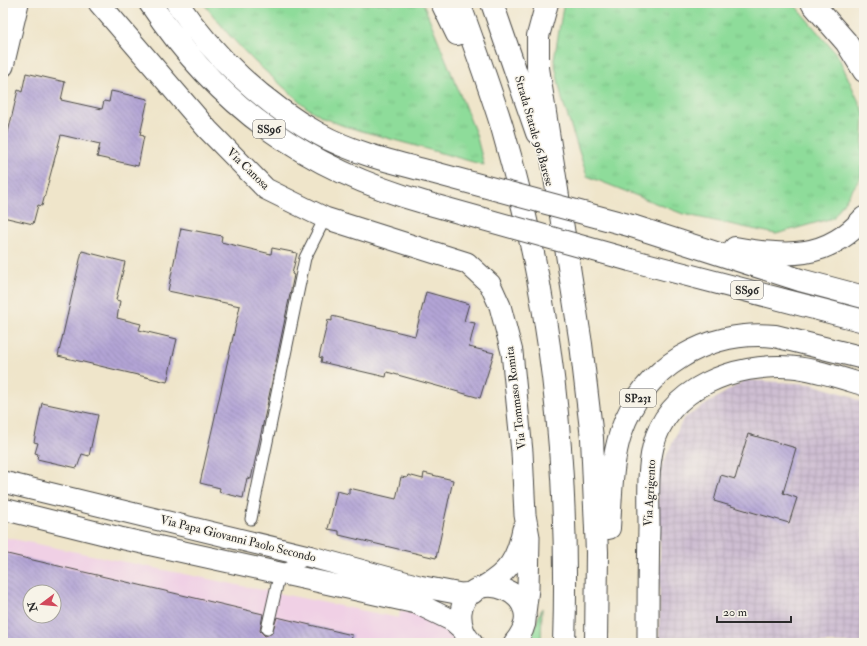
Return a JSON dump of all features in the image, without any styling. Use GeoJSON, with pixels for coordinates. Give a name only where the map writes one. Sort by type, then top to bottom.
{"type":"FeatureCollection","features":[{"type":"Feature","properties":{"kind":"main road","name":"SS96"},"geometry":{"type":"LineString","coordinates":[[150,3],[168,30],[197,65],[231,98],[267,128],[305,154],[344,174],[384,190],[426,203],[630,260],[864,321]]}},
{"type":"Feature","properties":{"kind":"main road","name":"SS96"},"geometry":{"type":"LineString","coordinates":[[177,3],[209,43],[237,73],[272,102],[303,124],[319,134],[348,147],[431,172],[632,226],[785,275],[864,297]]}},
{"type":"Feature","properties":{"kind":"main road"},"geometry":{"type":"LineString","coordinates":[[442,3],[502,126]]}},
{"type":"Feature","properties":{"kind":"main road"},"geometry":{"type":"LineString","coordinates":[[459,3],[502,126],[533,252],[550,349],[560,441],[565,517],[566,587],[564,643]]}},
{"type":"Feature","properties":{"kind":"main road","name":"Strada Statale 96 Barese"},"geometry":{"type":"LineString","coordinates":[[492,3],[521,83],[537,134],[549,178],[567,261]]}},
{"type":"Feature","properties":{"kind":"main road"},"geometry":{"type":"LineString","coordinates":[[546,3],[538,36],[538,68],[567,261]]}},
{"type":"Feature","properties":{"kind":"main road"},"geometry":{"type":"LineString","coordinates":[[812,3],[836,29],[864,71]]}},
{"type":"Feature","properties":{"kind":"main road","name":"SS96"},"geometry":{"type":"LineString","coordinates":[[664,236],[758,252],[793,254],[816,250],[831,244],[847,234],[864,218]]}},
{"type":"Feature","properties":{"kind":"main road","name":"SP231"},"geometry":{"type":"LineString","coordinates":[[567,261],[581,344],[592,438],[597,552],[597,643]]}},
{"type":"Feature","properties":{"kind":"main road","name":"SP231"},"geometry":{"type":"LineString","coordinates":[[597,643],[618,440],[632,406],[654,378],[678,358],[698,347],[721,339],[747,335],[775,336],[864,358]]}},
{"type":"Feature","properties":{"kind":"street"},"geometry":{"type":"LineString","coordinates":[[3,66],[18,3]]}},
{"type":"Feature","properties":{"kind":"street","name":"Via Canosa"},"geometry":{"type":"LineString","coordinates":[[99,3],[208,130],[266,189],[325,218],[467,263],[490,284]]}},
{"type":"Feature","properties":{"kind":"street","name":"Via Tommaso Romita"},"geometry":{"type":"LineString","coordinates":[[490,284],[500,306],[512,352],[522,452],[525,515],[529,537],[530,558],[525,625],[521,635],[514,643]]}},
{"type":"Feature","properties":{"kind":"street","name":"Via Agrigento"},"geometry":{"type":"LineString","coordinates":[[648,643],[649,474],[653,446],[662,425],[675,405],[693,391],[716,379],[736,372],[762,366],[792,367],[838,377],[864,385]]}},
{"type":"Feature","properties":{"kind":"street","name":"Via Papa Giovanni Paolo Secondo"},"geometry":{"type":"LineString","coordinates":[[3,482],[312,557],[419,586],[461,594],[494,585],[505,588],[515,594],[522,602],[525,613]]}},
{"type":"Feature","properties":{"kind":"street","name":"Via Papa Giovanni Paolo Secondo"},"geometry":{"type":"LineString","coordinates":[[3,509],[120,538],[416,603],[453,621],[469,639]]}},
{"type":"Feature","properties":{"kind":"street","name":"Via Tommaso Romita"},"geometry":{"type":"LineString","coordinates":[[478,590],[498,578],[509,568],[517,554],[525,515]]}},
{"type":"Feature","properties":{"kind":"street"},"geometry":{"type":"LineString","coordinates":[[469,639],[460,619],[466,600],[478,590]]}},
{"type":"Feature","properties":{"kind":"lane"},"geometry":{"type":"LineString","coordinates":[[251,519],[305,258],[325,218]]}},
{"type":"Feature","properties":{"kind":"lane"},"geometry":{"type":"LineString","coordinates":[[267,629],[280,572],[312,557]]}},
{"type":"Feature","properties":{"kind":"shaded area"},"geometry":{"type":"Polygon","coordinates":[[[745,380],[811,384],[848,395],[864,404],[864,643],[659,643],[660,548],[656,479],[683,419],[745,380]]]}},
{"type":"Feature","properties":{"kind":"shaded area"},"geometry":{"type":"Polygon","coordinates":[[[3,537],[399,618],[400,610],[434,618],[456,637],[459,643],[3,643],[3,537]]]}},
{"type":"Feature","properties":{"kind":"green space"},"geometry":{"type":"Polygon","coordinates":[[[203,3],[423,3],[476,134],[484,165],[344,126],[323,118],[306,107],[254,61],[230,36],[203,3]]]}},
{"type":"Feature","properties":{"kind":"green space"},"geometry":{"type":"Polygon","coordinates":[[[566,3],[793,3],[838,56],[864,113],[861,177],[833,218],[776,234],[683,214],[587,176],[562,99],[554,60],[563,7],[566,3]]]}},
{"type":"Feature","properties":{"kind":"green space"},"geometry":{"type":"Polygon","coordinates":[[[542,608],[541,643],[526,643],[534,629],[542,608]]]}},
{"type":"Feature","properties":{"kind":"building"},"geometry":{"type":"Polygon","coordinates":[[[26,73],[65,82],[61,100],[102,109],[104,101],[109,102],[111,91],[148,99],[140,135],[144,136],[138,166],[97,157],[100,144],[61,135],[42,206],[38,205],[33,224],[3,217],[3,154],[18,90],[22,92],[26,73]]]}},
{"type":"Feature","properties":{"kind":"building"},"geometry":{"type":"Polygon","coordinates":[[[181,228],[222,236],[221,242],[271,254],[272,248],[297,253],[292,274],[294,275],[251,479],[247,478],[243,498],[219,492],[220,488],[200,483],[240,306],[168,291],[181,228]]]}},
{"type":"Feature","properties":{"kind":"building"},"geometry":{"type":"Polygon","coordinates":[[[82,251],[125,262],[116,300],[120,301],[117,318],[141,324],[139,330],[177,339],[167,382],[58,356],[82,251]]]}},
{"type":"Feature","properties":{"kind":"building"},"geometry":{"type":"Polygon","coordinates":[[[426,292],[469,304],[464,321],[475,323],[469,347],[494,353],[480,398],[387,372],[386,377],[321,362],[322,358],[319,357],[328,320],[332,321],[332,316],[415,336],[426,292]]]}},
{"type":"Feature","properties":{"kind":"building"},"geometry":{"type":"Polygon","coordinates":[[[42,403],[98,415],[89,456],[82,454],[77,468],[37,459],[38,454],[35,453],[38,443],[34,442],[42,403]]]}},
{"type":"Feature","properties":{"kind":"building"},"geometry":{"type":"Polygon","coordinates":[[[748,434],[796,448],[783,493],[797,498],[789,523],[714,501],[721,475],[735,479],[748,434]]]}},
{"type":"Feature","properties":{"kind":"building"},"geometry":{"type":"Polygon","coordinates":[[[424,473],[453,480],[436,558],[339,535],[339,531],[328,529],[337,491],[349,494],[349,488],[396,499],[401,477],[407,478],[408,475],[423,479],[424,473]]]}},
{"type":"Feature","properties":{"kind":"building"},"geometry":{"type":"Polygon","coordinates":[[[3,553],[263,614],[260,631],[265,636],[272,633],[277,617],[352,635],[351,643],[3,643],[3,553]]]}}]}
